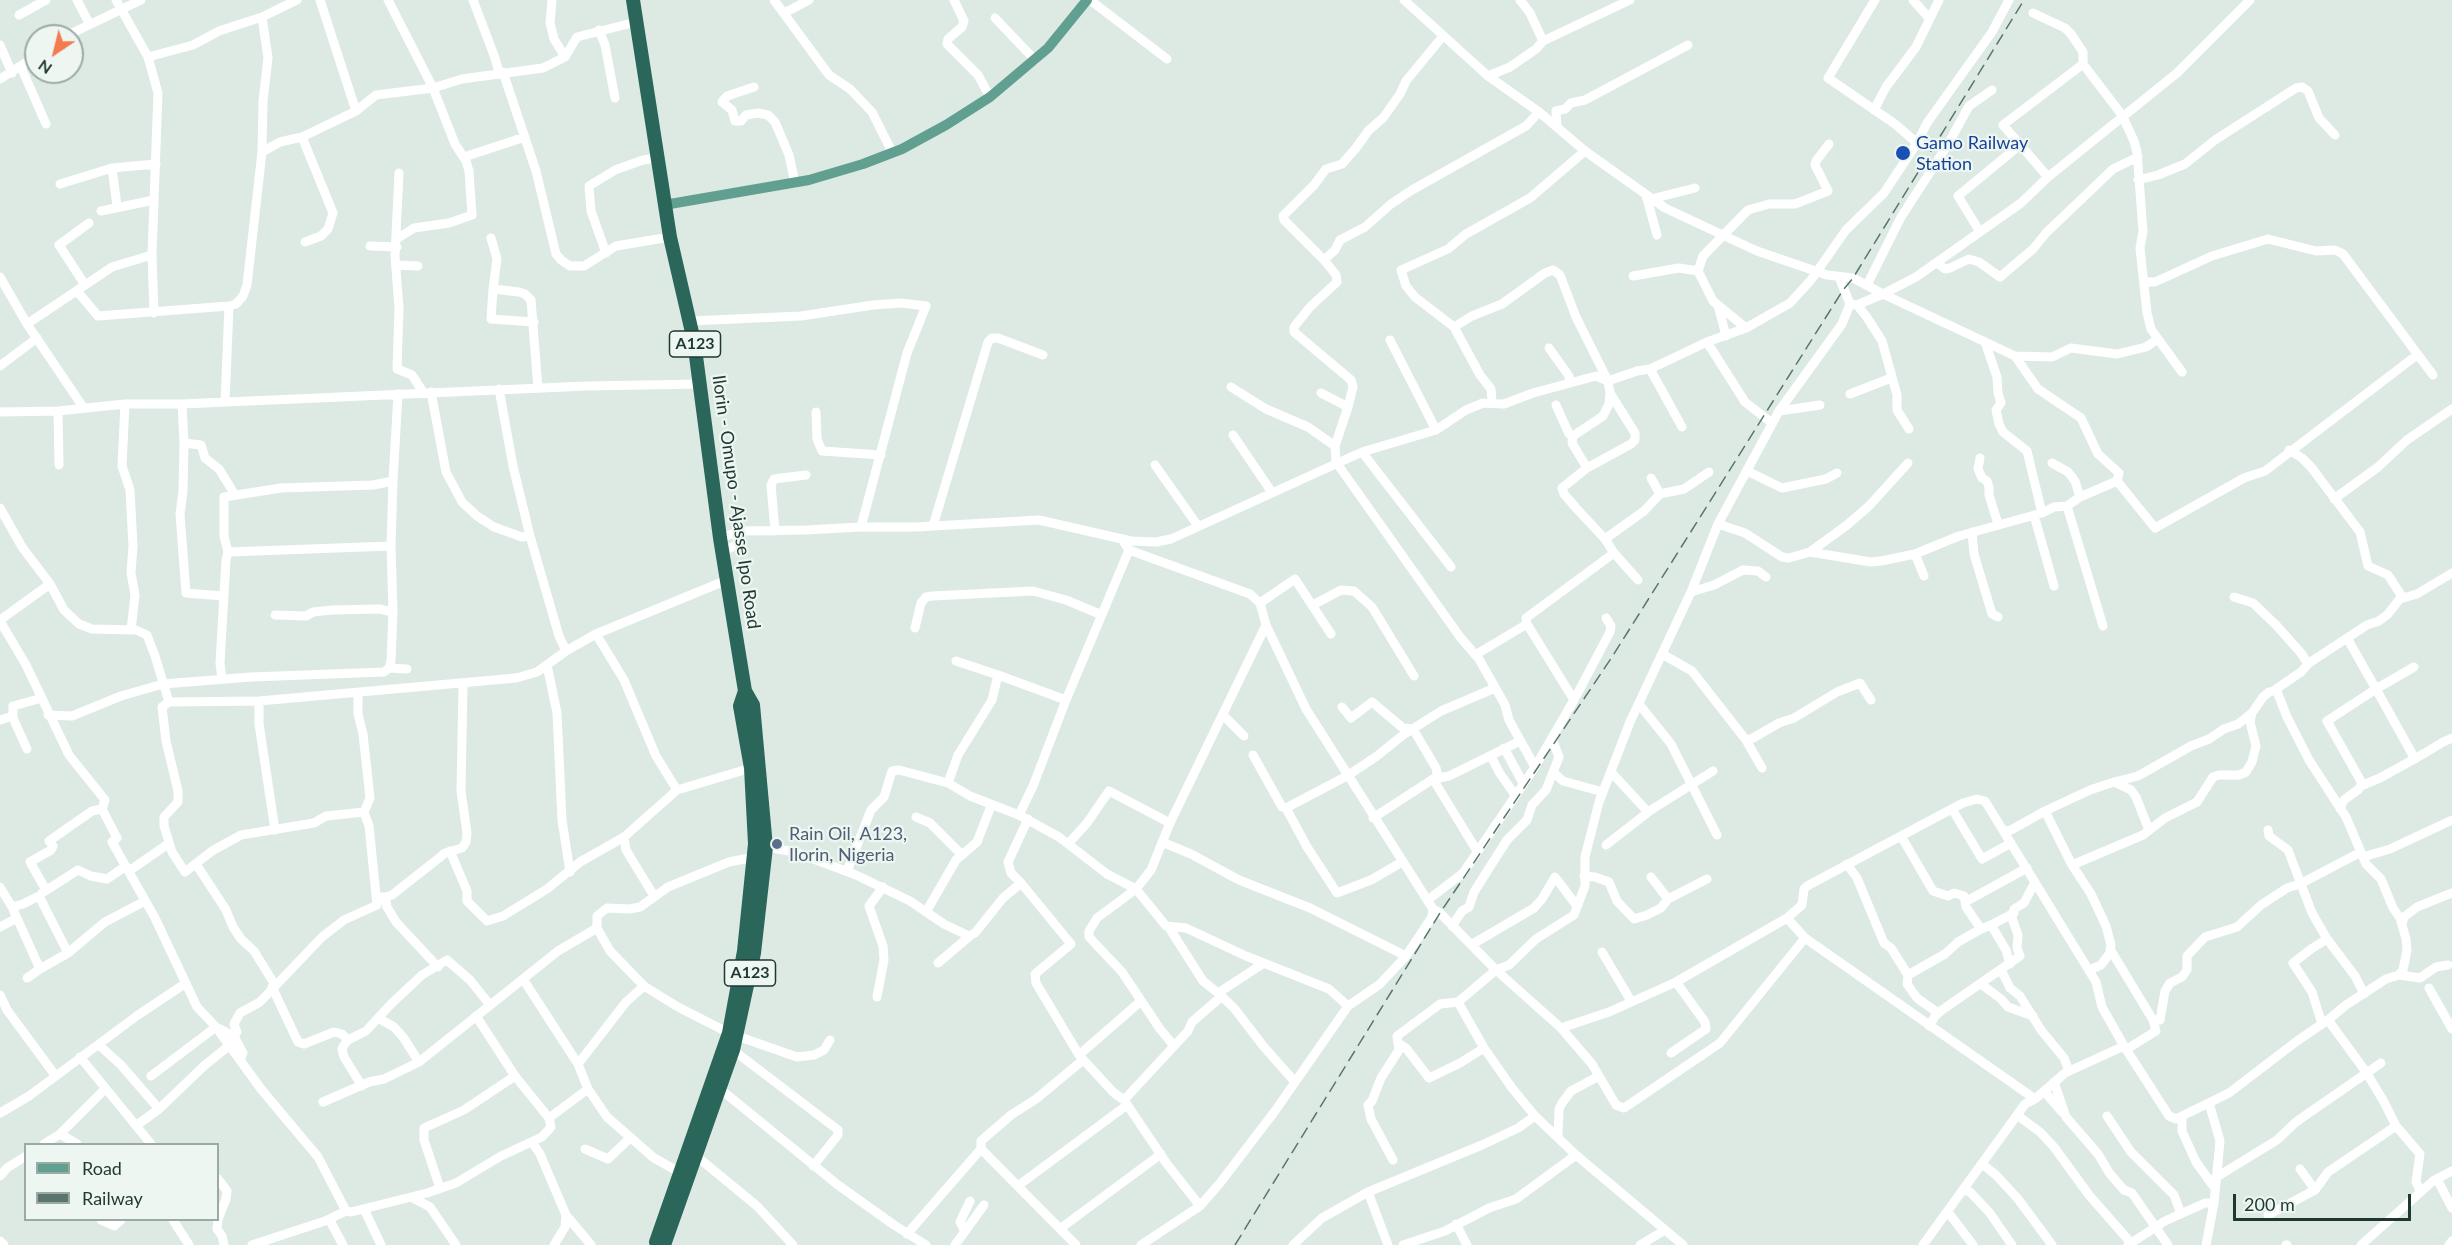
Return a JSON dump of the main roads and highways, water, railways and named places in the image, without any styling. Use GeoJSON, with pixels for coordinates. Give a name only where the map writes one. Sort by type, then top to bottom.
{"type":"FeatureCollection","features":[{"type":"Feature","properties":{"kind":"highway","name":"Ilorin - Omupo - Ajasse Ipo Road"},"geometry":{"type":"LineString","coordinates":[[633,0],[664,205],[690,321],[701,384],[722,552],[745,691],[753,705],[766,847],[754,953],[733,1034],[680,1172],[655,1245]]}},
{"type":"Feature","properties":{"kind":"highway","name":"Ilorin - Omupo - Ajasse Ipo Road"},"geometry":{"type":"LineString","coordinates":[[664,1245],[733,1050],[733,1034],[755,857],[751,768],[740,706],[745,691]]}},
{"type":"Feature","properties":{"kind":"main road"},"geometry":{"type":"LineString","coordinates":[[664,205],[795,183],[863,164],[925,137],[990,97],[1035,60],[1070,24],[1088,0]]}},
{"type":"Feature","properties":{"kind":"railway"},"geometry":{"type":"LineString","coordinates":[[1235,1245],[1440,913],[1612,657],[1843,290],[1853,278],[2024,0]]}},
{"type":"Feature","properties":{"kind":"place","name":"Gamo Railway Station"},"geometry":{"type":"Point","coordinates":[1903,153]}},
{"type":"Feature","properties":{"kind":"place","name":"Rain Oil, A123, Ilorin, Nigeria"},"geometry":{"type":"Point","coordinates":[777,844]}}]}
